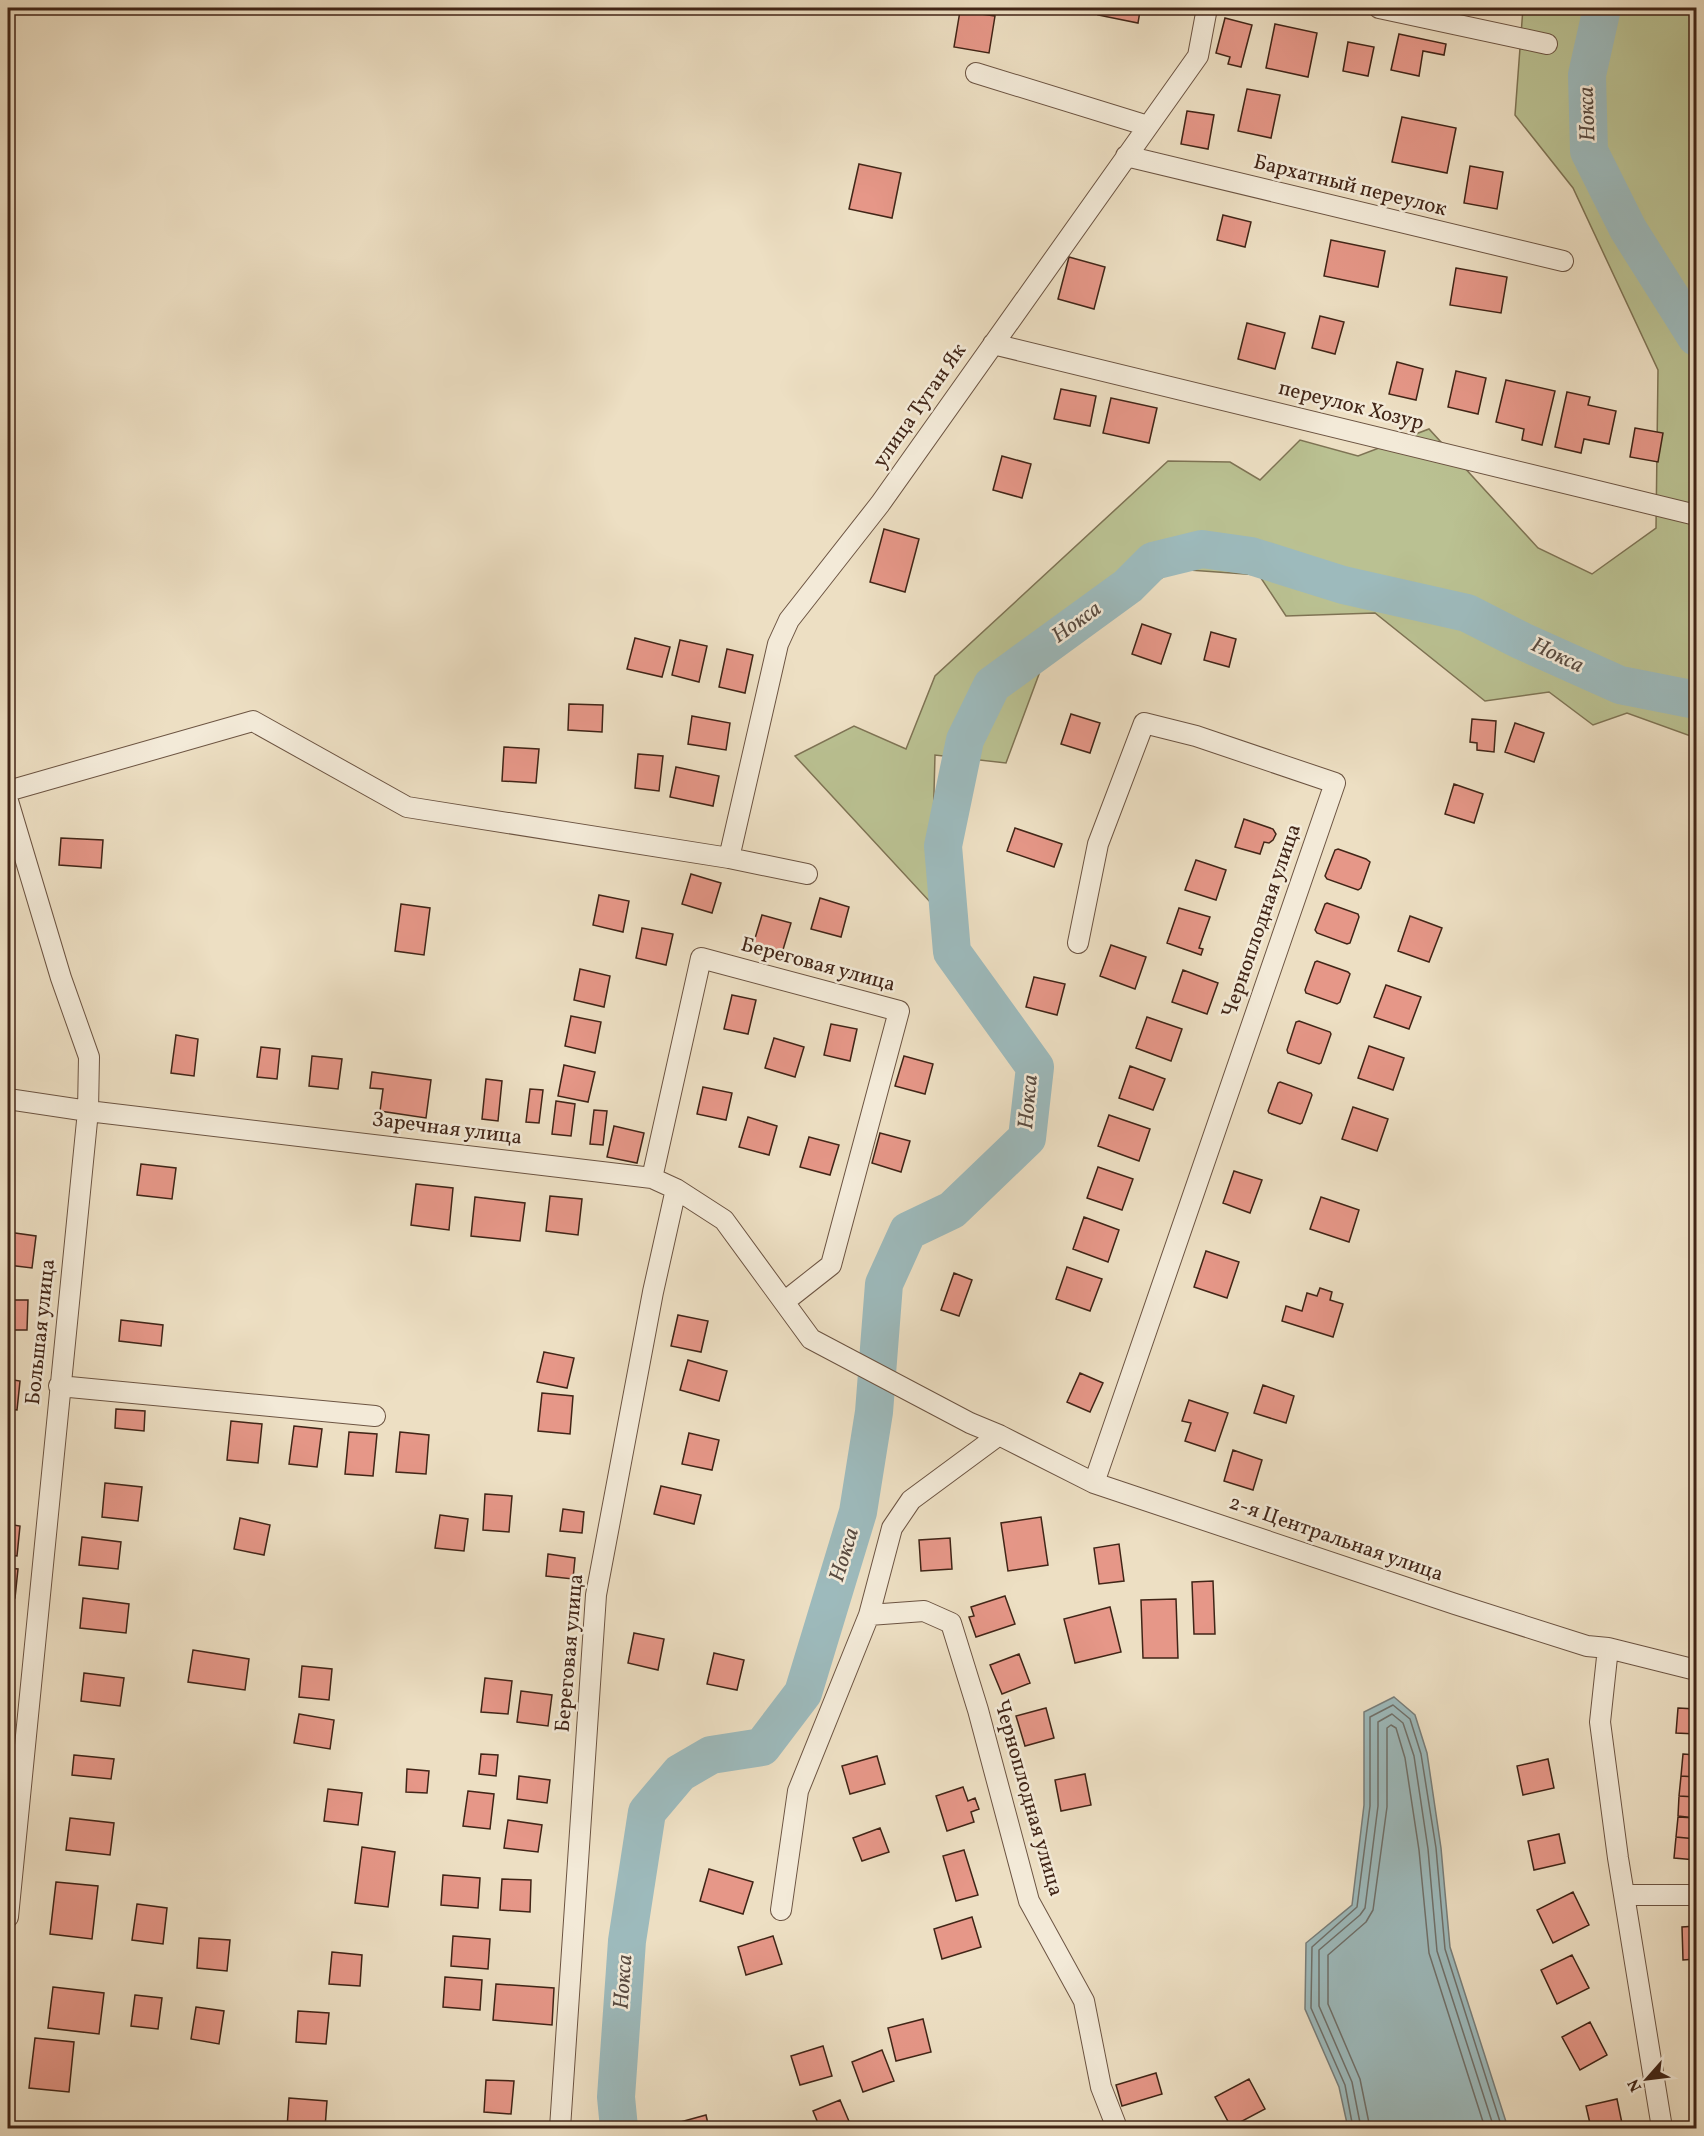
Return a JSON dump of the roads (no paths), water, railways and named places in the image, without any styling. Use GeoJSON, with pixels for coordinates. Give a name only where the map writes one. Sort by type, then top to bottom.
{"type":"FeatureCollection","features":[{"type":"Feature","properties":{"kind":"street","name":"улица Туган Як"},"geometry":{"type":"LineString","coordinates":[[729,858],[778,645],[789,620],[880,504],[1198,56],[1207,8]]}},
{"type":"Feature","properties":{"kind":"street"},"geometry":{"type":"LineString","coordinates":[[1379,8],[1547,44]]}},
{"type":"Feature","properties":{"kind":"street"},"geometry":{"type":"LineString","coordinates":[[975,73],[1148,126]]}},
{"type":"Feature","properties":{"kind":"street","name":"Бархатный переулок"},"geometry":{"type":"LineString","coordinates":[[1126,156],[1563,261]]}},
{"type":"Feature","properties":{"kind":"street","name":"переулок Хозур"},"geometry":{"type":"LineString","coordinates":[[993,344],[1696,515]]}},
{"type":"Feature","properties":{"kind":"street"},"geometry":{"type":"LineString","coordinates":[[8,790],[254,721],[407,807],[729,858],[807,874]]}},
{"type":"Feature","properties":{"kind":"street","name":"Черноплодная улица"},"geometry":{"type":"LineString","coordinates":[[1078,943],[1098,844],[1144,723],[1196,736],[1335,783],[1094,1483]]}},
{"type":"Feature","properties":{"kind":"street","name":"Большая улица"},"geometry":{"type":"LineString","coordinates":[[8,801],[61,978],[89,1057],[88,1111],[8,1917]]}},
{"type":"Feature","properties":{"kind":"street","name":"Береговая улица"},"geometry":{"type":"LineString","coordinates":[[652,1178],[701,958],[899,1011],[831,1265],[784,1302]]}},
{"type":"Feature","properties":{"kind":"street","name":"Заречная улица"},"geometry":{"type":"LineString","coordinates":[[8,1100],[652,1178],[676,1189],[724,1220],[811,1339]]}},
{"type":"Feature","properties":{"kind":"street","name":"Береговая улица"},"geometry":{"type":"LineString","coordinates":[[560,2128],[596,1595],[676,1189]]}},
{"type":"Feature","properties":{"kind":"street","name":"2-я Центральная улица"},"geometry":{"type":"LineString","coordinates":[[811,1339],[970,1423],[999,1435],[1094,1483],[1587,1646],[1608,1648],[1696,1670]]}},
{"type":"Feature","properties":{"kind":"street"},"geometry":{"type":"LineString","coordinates":[[59,1386],[375,1416]]}},
{"type":"Feature","properties":{"kind":"street"},"geometry":{"type":"LineString","coordinates":[[781,1910],[798,1791],[869,1615],[892,1528],[911,1500],[999,1435]]}},
{"type":"Feature","properties":{"kind":"street","name":"Черноплодная улица"},"geometry":{"type":"LineString","coordinates":[[869,1615],[924,1611],[951,1623],[978,1710],[1029,1901],[1084,2001],[1101,2087],[1117,2128]]}},
{"type":"Feature","properties":{"kind":"street"},"geometry":{"type":"LineString","coordinates":[[1608,1648],[1600,1722],[1618,1858],[1662,2128]]}},
{"type":"Feature","properties":{"kind":"street"},"geometry":{"type":"LineString","coordinates":[[1625,1895],[1696,1895]]}},
{"type":"Feature","properties":{"kind":"water"},"geometry":{"type":"Polygon","coordinates":[[[1394,1697],[1415,1715],[1427,1753],[1441,1848],[1450,1947],[1508,2128],[1348,2128],[1339,2087],[1305,2009],[1306,1943],[1352,1905],[1364,1805],[1364,1712],[1394,1697]]]}},
{"type":"Feature","properties":{"kind":"waterway","name":"Нокса"},"geometry":{"type":"LineString","coordinates":[[1602,8],[1587,75],[1589,151],[1628,229],[1696,337]]}},
{"type":"Feature","properties":{"kind":"waterway","name":"Нокса"},"geometry":{"type":"LineString","coordinates":[[619,2128],[616,2097],[627,1941],[647,1812],[680,1773],[711,1755],[762,1747],[803,1693],[858,1512],[874,1412],[884,1284],[908,1231],[952,1210],[1027,1138],[1035,1067],[952,952],[943,846],[965,740],[992,685],[1128,586],[1153,561],[1202,549],[1251,556],[1343,585],[1467,613],[1522,641],[1620,685],[1696,700]]}}]}
